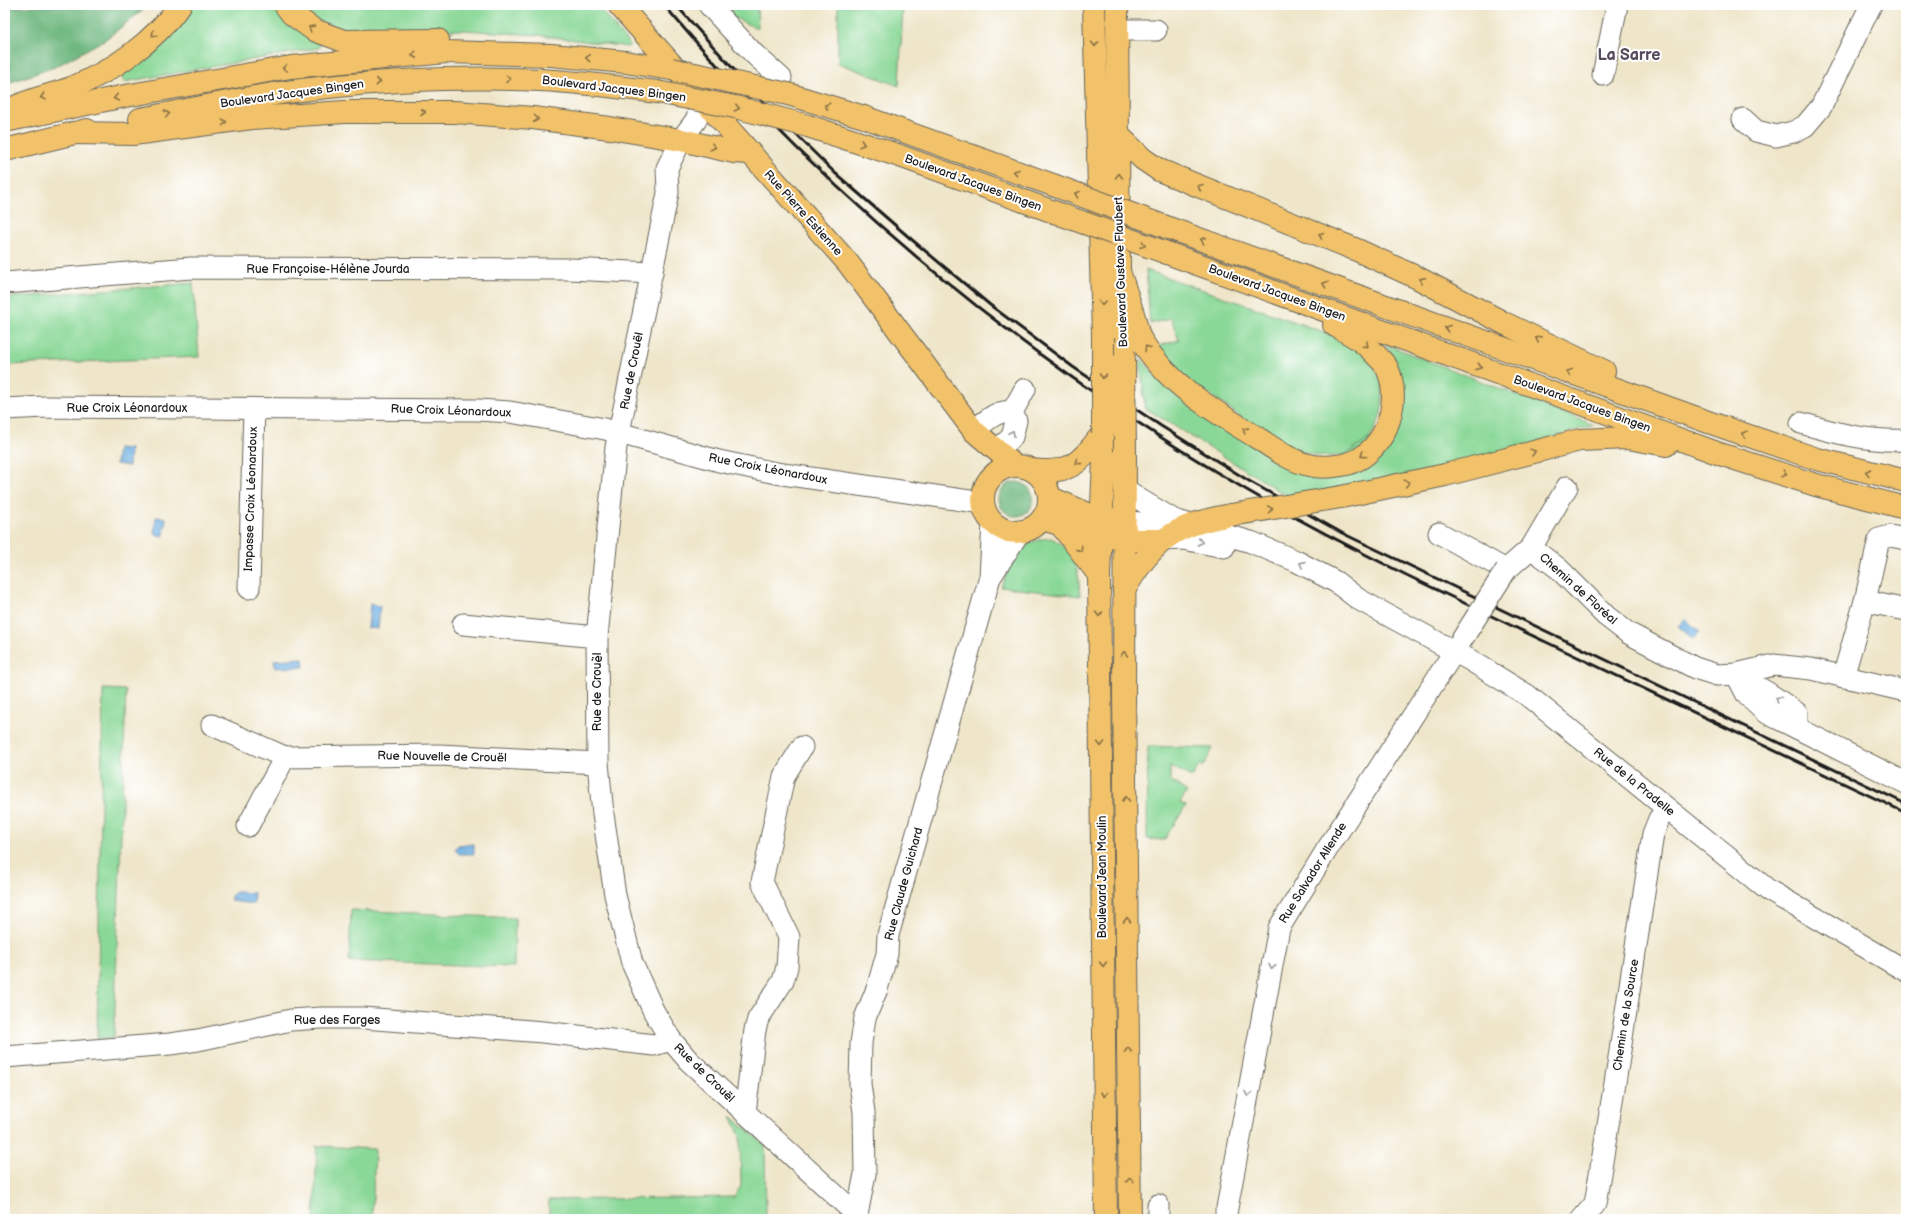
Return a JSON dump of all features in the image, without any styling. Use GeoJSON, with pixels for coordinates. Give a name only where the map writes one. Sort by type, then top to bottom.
{"type":"FeatureCollection","features":[{"type":"Feature","properties":{"kind":"main road"},"geometry":{"type":"LineString","coordinates":[[5,112],[72,88],[132,55],[172,17],[180,5]]}},
{"type":"Feature","properties":{"kind":"main road"},"geometry":{"type":"LineString","coordinates":[[285,5],[292,14],[314,30],[344,41],[506,41],[551,55]]}},
{"type":"Feature","properties":{"kind":"main road","name":"Rue Pierre Estienne"},"geometry":{"type":"LineString","coordinates":[[619,5],[848,263],[974,431],[997,450],[1023,468]]}},
{"type":"Feature","properties":{"kind":"main road","name":"Boulevard Gustave Flaubert"},"geometry":{"type":"LineString","coordinates":[[1094,5],[1103,337],[1101,527]]}},
{"type":"Feature","properties":{"kind":"main road","name":"Boulevard Gustave Flaubert"},"geometry":{"type":"LineString","coordinates":[[1117,5],[1120,270],[1124,361],[1126,489],[1125,531]]}},
{"type":"Feature","properties":{"kind":"main road","name":"Boulevard Jacques Bingen"},"geometry":{"type":"LineString","coordinates":[[5,121],[125,96],[291,67],[446,52],[551,55],[625,62],[716,77],[788,94],[864,117],[1711,423],[1817,459],[1906,481]]}},
{"type":"Feature","properties":{"kind":"main road","name":"Boulevard Jacques Bingen"},"geometry":{"type":"LineString","coordinates":[[5,150],[73,133],[233,101],[317,88],[391,81],[467,78],[540,80],[657,92],[734,107],[808,126],[897,155],[1720,454],[1816,484],[1906,508]]}},
{"type":"Feature","properties":{"kind":"main road"},"geometry":{"type":"LineString","coordinates":[[73,133],[133,134],[252,118],[345,112],[455,112],[533,118],[681,140],[734,152],[749,153]]}},
{"type":"Feature","properties":{"kind":"main road"},"geometry":{"type":"LineString","coordinates":[[1118,135],[1143,159],[1159,170],[1357,250],[1418,278],[1504,323],[1711,423]]}},
{"type":"Feature","properties":{"kind":"main road"},"geometry":{"type":"LineString","coordinates":[[1120,270],[1140,339],[1160,368],[1187,393],[1294,460],[1309,465],[1324,467],[1344,465],[1361,457],[1371,450],[1381,438],[1389,423],[1393,406],[1393,386],[1387,367],[1365,342],[1285,296]]}},
{"type":"Feature","properties":{"kind":"main road","name":"Rue Pierre Estienne"},"geometry":{"type":"LineString","coordinates":[[974,431],[991,477]]}},
{"type":"Feature","properties":{"kind":"main road"},"geometry":{"type":"LineString","coordinates":[[1103,433],[1086,455],[1072,466],[1062,471],[1048,472],[1006,467],[991,477],[986,484],[983,503],[985,510],[993,522],[1005,530],[1020,531],[1051,521],[1125,531],[1162,540]]}},
{"type":"Feature","properties":{"kind":"main road"},"geometry":{"type":"LineString","coordinates":[[1124,590],[1141,562],[1162,540],[1183,522],[1342,497],[1445,475],[1580,440],[1628,438],[1720,454]]}},
{"type":"Feature","properties":{"kind":"main road"},"geometry":{"type":"LineString","coordinates":[[1023,468],[1044,481],[1049,497],[1046,512],[1051,521],[1099,575]]}},
{"type":"Feature","properties":{"kind":"main road"},"geometry":{"type":"LineString","coordinates":[[1049,497],[1101,527]]}},
{"type":"Feature","properties":{"kind":"main road","name":"Boulevard Jean Moulin"},"geometry":{"type":"LineString","coordinates":[[1101,527],[1099,575],[1106,1219]]}},
{"type":"Feature","properties":{"kind":"main road","name":"Boulevard Jean Moulin"},"geometry":{"type":"LineString","coordinates":[[1125,531],[1124,590],[1130,1219]]}},
{"type":"Feature","properties":{"kind":"street"},"geometry":{"type":"LineString","coordinates":[[710,5],[754,54],[781,78]]}},
{"type":"Feature","properties":{"kind":"street"},"geometry":{"type":"LineString","coordinates":[[1603,75],[1618,5]]}},
{"type":"Feature","properties":{"kind":"street"},"geometry":{"type":"LineString","coordinates":[[1743,119],[1756,131],[1776,136],[1793,132],[1805,126],[1821,106],[1870,5]]}},
{"type":"Feature","properties":{"kind":"street"},"geometry":{"type":"LineString","coordinates":[[1118,30],[1156,30]]}},
{"type":"Feature","properties":{"kind":"street","name":"Rue de Crouël"},"geometry":{"type":"LineString","coordinates":[[696,91],[699,113],[696,120],[681,140],[666,168],[668,193],[619,433],[608,512],[597,637],[598,763],[603,814],[615,895],[632,963],[654,1012],[671,1040],[688,1061],[858,1217]]}},
{"type":"Feature","properties":{"kind":"street","name":"Rue Françoise-Hélène Jourda"},"geometry":{"type":"LineString","coordinates":[[5,283],[191,268],[570,269],[652,273]]}},
{"type":"Feature","properties":{"kind":"street"},"geometry":{"type":"LineString","coordinates":[[1012,412],[1025,389]]}},
{"type":"Feature","properties":{"kind":"street","name":"Rue Croix Léonardoux"},"geometry":{"type":"LineString","coordinates":[[5,409],[44,407],[478,410],[510,412],[619,433],[746,467],[873,488],[983,503]]}},
{"type":"Feature","properties":{"kind":"street","name":"Impasse Croix Léonardoux"},"geometry":{"type":"LineString","coordinates":[[249,588],[254,409]]}},
{"type":"Feature","properties":{"kind":"street"},"geometry":{"type":"LineString","coordinates":[[974,431],[993,416],[1003,411],[1012,412]]}},
{"type":"Feature","properties":{"kind":"street"},"geometry":{"type":"LineString","coordinates":[[997,450],[1007,443],[1015,428],[1016,420],[1012,412]]}},
{"type":"Feature","properties":{"kind":"street"},"geometry":{"type":"LineString","coordinates":[[1800,423],[1844,435],[1892,441],[1906,440]]}},
{"type":"Feature","properties":{"kind":"street"},"geometry":{"type":"LineString","coordinates":[[1531,548],[1567,487]]}},
{"type":"Feature","properties":{"kind":"street"},"geometry":{"type":"LineString","coordinates":[[1126,489],[1139,499],[1183,522]]}},
{"type":"Feature","properties":{"kind":"street","name":"Rue Claude Guichard"},"geometry":{"type":"LineString","coordinates":[[858,1217],[865,1174],[864,1112],[860,1084],[861,1043],[865,1018],[877,989],[885,961],[888,935],[990,577],[993,522]]}},
{"type":"Feature","properties":{"kind":"street"},"geometry":{"type":"LineString","coordinates":[[1125,531],[1143,523],[1183,522]]}},
{"type":"Feature","properties":{"kind":"street","name":"Rue de la Pradelle"},"geometry":{"type":"LineString","coordinates":[[1183,522],[1251,542],[1274,551],[1336,582],[1358,599],[1458,646],[1527,695],[1768,890],[1906,971]]}},
{"type":"Feature","properties":{"kind":"street","name":"Rue Claude Guichard"},"geometry":{"type":"LineString","coordinates":[[990,577],[1020,531]]}},
{"type":"Feature","properties":{"kind":"street"},"geometry":{"type":"LineString","coordinates":[[1438,533],[1506,570]]}},
{"type":"Feature","properties":{"kind":"street"},"geometry":{"type":"LineString","coordinates":[[1843,677],[1865,601],[1879,539],[1890,536],[1906,539]]}},
{"type":"Feature","properties":{"kind":"street","name":"Rue de la Pradelle"},"geometry":{"type":"LineString","coordinates":[[1162,540],[1183,539],[1223,547],[1269,563],[1330,594],[1358,599]]}},
{"type":"Feature","properties":{"kind":"street","name":"Chemin de Floréal"},"geometry":{"type":"LineString","coordinates":[[1458,646],[1506,570],[1531,548],[1558,568],[1606,616],[1628,633],[1695,668],[1717,675],[1736,674],[1774,666],[1811,669],[1906,691]]}},
{"type":"Feature","properties":{"kind":"street"},"geometry":{"type":"LineString","coordinates":[[1865,601],[1906,610]]}},
{"type":"Feature","properties":{"kind":"street"},"geometry":{"type":"LineString","coordinates":[[463,624],[597,637]]}},
{"type":"Feature","properties":{"kind":"street","name":"Rue Salvador Allende"},"geometry":{"type":"LineString","coordinates":[[1225,1219],[1279,928],[1326,851],[1458,646]]}},
{"type":"Feature","properties":{"kind":"street"},"geometry":{"type":"LineString","coordinates":[[1736,674],[1768,693],[1797,713],[1797,728],[1906,784]]}},
{"type":"Feature","properties":{"kind":"street","name":"Rue Nouvelle de Crouël"},"geometry":{"type":"LineString","coordinates":[[212,725],[285,757],[439,755],[598,763]]}},
{"type":"Feature","properties":{"kind":"street"},"geometry":{"type":"LineString","coordinates":[[745,1113],[755,1030],[758,1019],[783,981],[787,967],[789,937],[762,882],[784,776],[802,747]]}},
{"type":"Feature","properties":{"kind":"street"},"geometry":{"type":"LineString","coordinates":[[248,826],[285,757]]}},
{"type":"Feature","properties":{"kind":"street","name":"Chemin de la Source"},"geometry":{"type":"LineString","coordinates":[[1582,1219],[1595,1204],[1620,1056],[1653,834],[1659,819],[1667,809]]}},
{"type":"Feature","properties":{"kind":"street","name":"Rue des Farges"},"geometry":{"type":"LineString","coordinates":[[5,1057],[170,1044],[198,1040],[291,1020],[321,1018],[363,1018],[543,1032],[654,1045],[671,1040]]}},
{"type":"Feature","properties":{"kind":"green space"},"geometry":{"type":"Polygon","coordinates":[[[149,5],[106,39],[55,67],[5,84],[5,7],[149,5]]]}},
{"type":"Feature","properties":{"kind":"green space"},"geometry":{"type":"Polygon","coordinates":[[[188,5],[274,5],[283,17],[321,42],[319,48],[124,82],[120,72],[188,5]]]}},
{"type":"Feature","properties":{"kind":"green space"},"geometry":{"type":"Polygon","coordinates":[[[295,5],[596,5],[630,45],[628,47],[538,35],[464,30],[355,30],[334,26],[314,19],[295,5]]]}},
{"type":"Feature","properties":{"kind":"green space"},"geometry":{"type":"Polygon","coordinates":[[[717,5],[757,5],[758,29],[723,12],[717,5]]]}},
{"type":"Feature","properties":{"kind":"green space"},"geometry":{"type":"Polygon","coordinates":[[[838,5],[903,5],[899,86],[838,63],[838,5]]]}},
{"type":"Feature","properties":{"kind":"green space"},"geometry":{"type":"Polygon","coordinates":[[[1146,270],[1341,338],[1350,344],[1370,361],[1374,366],[1381,382],[1383,395],[1382,409],[1378,422],[1372,433],[1364,443],[1354,451],[1341,455],[1324,456],[1306,453],[1289,447],[1272,438],[1181,376],[1167,361],[1158,346],[1179,340],[1171,318],[1150,324],[1146,270]]]}},
{"type":"Feature","properties":{"kind":"green space"},"geometry":{"type":"Polygon","coordinates":[[[193,283],[199,357],[8,365],[5,298],[193,283]]]}},
{"type":"Feature","properties":{"kind":"green space"},"geometry":{"type":"Polygon","coordinates":[[[1385,344],[1594,425],[1456,467],[1289,497],[1145,408],[1140,358],[1168,387],[1314,474],[1400,420],[1404,398],[1403,380],[1396,363],[1385,344]]]}},
{"type":"Feature","properties":{"kind":"green space"},"geometry":{"type":"Polygon","coordinates":[[[1016,482],[1028,487],[1033,499],[1028,511],[1016,516],[1004,511],[999,499],[1004,487],[1016,482]]]}},
{"type":"Feature","properties":{"kind":"green space"},"geometry":{"type":"Polygon","coordinates":[[[1051,538],[1059,543],[1071,555],[1079,578],[1080,596],[1001,587],[1013,560],[1024,547],[1040,540],[1051,538]]]}},
{"type":"Feature","properties":{"kind":"green space"},"geometry":{"type":"Polygon","coordinates":[[[103,689],[126,690],[114,1037],[97,1039],[103,689]]]}},
{"type":"Feature","properties":{"kind":"green space"},"geometry":{"type":"Polygon","coordinates":[[[1148,746],[1213,748],[1203,767],[1200,765],[1192,777],[1170,766],[1170,780],[1187,792],[1180,803],[1186,806],[1164,840],[1147,839],[1148,746]]]}},
{"type":"Feature","properties":{"kind":"green space"},"geometry":{"type":"Polygon","coordinates":[[[351,910],[515,918],[514,967],[349,961],[351,910]]]}},
{"type":"Feature","properties":{"kind":"green space"},"geometry":{"type":"Polygon","coordinates":[[[731,1116],[765,1145],[766,1219],[549,1219],[549,1200],[734,1197],[741,1186],[740,1136],[731,1116]]]}},
{"type":"Feature","properties":{"kind":"green space"},"geometry":{"type":"Polygon","coordinates":[[[317,1146],[375,1149],[372,1219],[314,1219],[317,1146]]]}},
{"type":"Feature","properties":{"kind":"water"},"geometry":{"type":"Polygon","coordinates":[[[118,448],[130,449],[129,466],[116,464],[118,448]]]}},
{"type":"Feature","properties":{"kind":"water"},"geometry":{"type":"Polygon","coordinates":[[[156,517],[166,518],[164,535],[161,536],[154,533],[156,517]]]}},
{"type":"Feature","properties":{"kind":"water"},"geometry":{"type":"Polygon","coordinates":[[[370,604],[380,606],[378,629],[368,628],[370,604]]]}},
{"type":"Feature","properties":{"kind":"water"},"geometry":{"type":"Polygon","coordinates":[[[1685,619],[1700,632],[1693,639],[1678,626],[1685,619]]]}},
{"type":"Feature","properties":{"kind":"water"},"geometry":{"type":"Polygon","coordinates":[[[303,658],[304,667],[275,668],[274,660],[303,658]]]}},
{"type":"Feature","properties":{"kind":"water"},"geometry":{"type":"Polygon","coordinates":[[[474,844],[474,854],[459,854],[455,850],[458,845],[474,844]]]}},
{"type":"Feature","properties":{"kind":"water"},"geometry":{"type":"Polygon","coordinates":[[[236,892],[254,893],[253,904],[231,901],[231,896],[236,892]]]}},
{"type":"Feature","properties":{"kind":"railway"},"geometry":{"type":"LineString","coordinates":[[664,5],[727,76],[793,144],[862,209],[934,271],[1008,330],[1085,387],[1164,439],[1282,510],[1394,569],[1906,813]]}},
{"type":"Feature","properties":{"kind":"railway"},"geometry":{"type":"LineString","coordinates":[[676,5],[762,101],[835,173],[911,239],[990,305],[1073,367],[1161,426],[1249,481],[1342,533],[1906,804]]}},
{"type":"Feature","properties":{"kind":"district","name":"La Sarre"},"geometry":{"type":"Point","coordinates":[1629,55]}}]}
